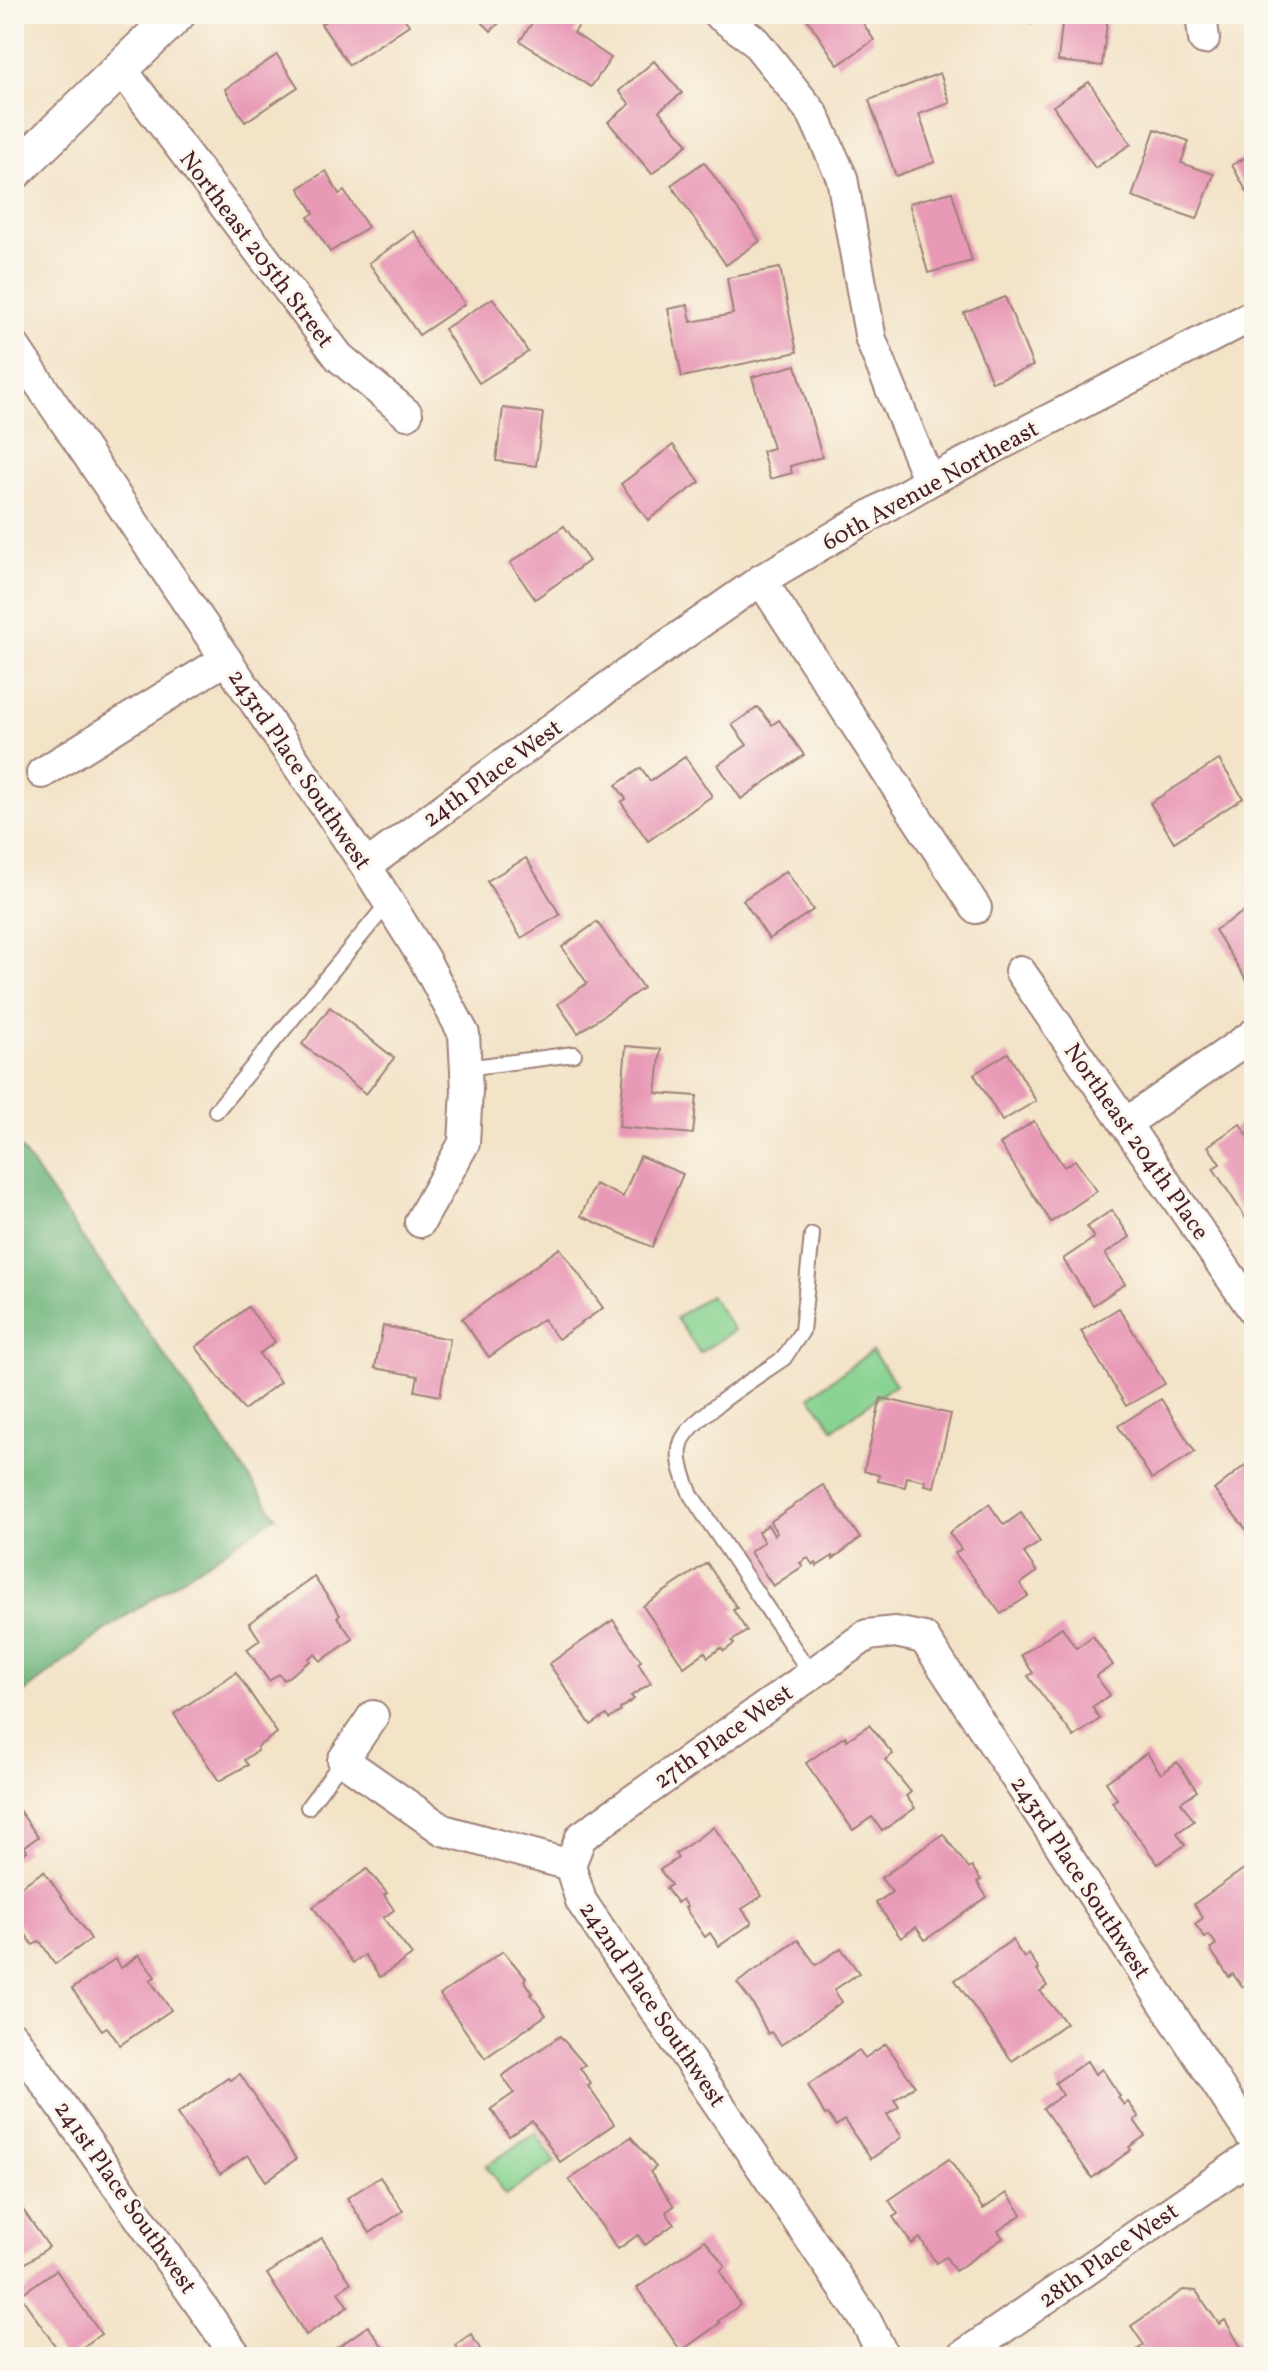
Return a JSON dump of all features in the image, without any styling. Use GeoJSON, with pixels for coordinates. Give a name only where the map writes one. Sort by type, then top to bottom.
{"type":"FeatureCollection","features":[{"type":"Feature","properties":{"kind":"street"},"geometry":{"type":"LineString","coordinates":[[14,172],[177,14]]}},
{"type":"Feature","properties":{"kind":"street"},"geometry":{"type":"LineString","coordinates":[[718,14],[754,40],[813,114],[842,178],[871,340],[929,481]]}},
{"type":"Feature","properties":{"kind":"street","name":"Northeast 205th Street"},"geometry":{"type":"LineString","coordinates":[[122,70],[339,357],[407,414]]}},
{"type":"Feature","properties":{"kind":"street","name":"60th Avenue Northeast"},"geometry":{"type":"LineString","coordinates":[[619,679],[761,580],[929,481],[1254,315]]}},
{"type":"Feature","properties":{"kind":"street","name":"243rd Place Southwest"},"geometry":{"type":"LineString","coordinates":[[14,346],[366,866],[424,959],[464,1034],[467,1090],[464,1143],[420,1222]]}},
{"type":"Feature","properties":{"kind":"street"},"geometry":{"type":"LineString","coordinates":[[761,580],[976,908]]}},
{"type":"Feature","properties":{"kind":"street"},"geometry":{"type":"LineString","coordinates":[[42,773],[226,659]]}},
{"type":"Feature","properties":{"kind":"street","name":"24th Place West"},"geometry":{"type":"LineString","coordinates":[[366,866],[619,679]]}},
{"type":"Feature","properties":{"kind":"street","name":"Northeast 204th Place"},"geometry":{"type":"LineString","coordinates":[[1020,971],[1254,1311]]}},
{"type":"Feature","properties":{"kind":"street"},"geometry":{"type":"LineString","coordinates":[[1125,1124],[1254,1034]]}},
{"type":"Feature","properties":{"kind":"street","name":"243rd Place Southwest"},"geometry":{"type":"LineString","coordinates":[[895,1632],[924,1638],[1254,2140]]}},
{"type":"Feature","properties":{"kind":"street","name":"27th Place West"},"geometry":{"type":"LineString","coordinates":[[570,1865],[581,1837],[867,1635],[895,1632]]}},
{"type":"Feature","properties":{"kind":"street"},"geometry":{"type":"LineString","coordinates":[[373,1716],[343,1760],[443,1830],[570,1865]]}},
{"type":"Feature","properties":{"kind":"street","name":"242nd Place Southwest"},"geometry":{"type":"LineString","coordinates":[[570,1865],[581,1901],[862,2314],[884,2357]]}},
{"type":"Feature","properties":{"kind":"street","name":"241st Place Southwest"},"geometry":{"type":"LineString","coordinates":[[14,2038],[237,2357]]}},
{"type":"Feature","properties":{"kind":"street","name":"28th Place West"},"geometry":{"type":"LineString","coordinates":[[961,2357],[1254,2154]]}},
{"type":"Feature","properties":{"kind":"lane"},"geometry":{"type":"LineString","coordinates":[[216,1111],[389,902]]}},
{"type":"Feature","properties":{"kind":"lane"},"geometry":{"type":"LineString","coordinates":[[466,1068],[574,1054]]}},
{"type":"Feature","properties":{"kind":"lane"},"geometry":{"type":"LineString","coordinates":[[811,1674],[691,1495],[681,1465],[682,1441],[697,1421],[784,1358],[793,1348],[802,1331],[812,1235]]}},
{"type":"Feature","properties":{"kind":"lane"},"geometry":{"type":"LineString","coordinates":[[308,1807],[343,1760]]}},
{"type":"Feature","properties":{"kind":"green space"},"geometry":{"type":"Polygon","coordinates":[[[14,1139],[276,1516],[107,1629],[14,1700],[14,1139]]]}},
{"type":"Feature","properties":{"kind":"green space"},"geometry":{"type":"Polygon","coordinates":[[[710,1295],[734,1330],[700,1353],[676,1318],[710,1295]]]}},
{"type":"Feature","properties":{"kind":"green space"},"geometry":{"type":"Polygon","coordinates":[[[872,1351],[896,1384],[834,1429],[810,1396],[872,1351]]]}},
{"type":"Feature","properties":{"kind":"green space"},"geometry":{"type":"Polygon","coordinates":[[[536,2133],[555,2162],[506,2195],[486,2166],[536,2133]]]}},
{"type":"Feature","properties":{"kind":"building"},"geometry":{"type":"Polygon","coordinates":[[[336,14],[401,14],[409,25],[349,65],[321,24],[336,14]]]}},
{"type":"Feature","properties":{"kind":"building"},"geometry":{"type":"Polygon","coordinates":[[[474,14],[508,14],[491,31],[474,14]]]}},
{"type":"Feature","properties":{"kind":"building"},"geometry":{"type":"Polygon","coordinates":[[[538,14],[586,14],[574,33],[611,58],[591,87],[520,41],[538,14]]]}},
{"type":"Feature","properties":{"kind":"building"},"geometry":{"type":"Polygon","coordinates":[[[804,14],[857,14],[874,40],[838,65],[804,14]]]}},
{"type":"Feature","properties":{"kind":"building"},"geometry":{"type":"Polygon","coordinates":[[[1014,14],[1037,14],[1031,24],[1014,14]]]}},
{"type":"Feature","properties":{"kind":"building"},"geometry":{"type":"Polygon","coordinates":[[[1063,14],[1108,14],[1102,66],[1058,61],[1063,14]]]}},
{"type":"Feature","properties":{"kind":"building"},"geometry":{"type":"Polygon","coordinates":[[[277,55],[298,87],[245,122],[225,89],[277,55]]]}},
{"type":"Feature","properties":{"kind":"building"},"geometry":{"type":"Polygon","coordinates":[[[654,61],[682,93],[659,111],[688,144],[652,174],[608,122],[630,104],[619,91],[654,61]]]}},
{"type":"Feature","properties":{"kind":"building"},"geometry":{"type":"Polygon","coordinates":[[[940,73],[950,103],[919,114],[935,162],[896,176],[869,100],[940,73]]]}},
{"type":"Feature","properties":{"kind":"building"},"geometry":{"type":"Polygon","coordinates":[[[1089,82],[1131,144],[1095,168],[1053,106],[1089,82]]]}},
{"type":"Feature","properties":{"kind":"building"},"geometry":{"type":"Polygon","coordinates":[[[1155,129],[1189,141],[1181,163],[1214,174],[1197,219],[1132,197],[1155,129]]]}},
{"type":"Feature","properties":{"kind":"building"},"geometry":{"type":"Polygon","coordinates":[[[1254,153],[1254,205],[1232,165],[1254,153]]]}},
{"type":"Feature","properties":{"kind":"building"},"geometry":{"type":"Polygon","coordinates":[[[704,162],[760,241],[726,265],[671,185],[704,162]]]}},
{"type":"Feature","properties":{"kind":"building"},"geometry":{"type":"Polygon","coordinates":[[[326,171],[339,194],[344,191],[368,227],[330,252],[308,217],[314,213],[299,188],[326,171]]]}},
{"type":"Feature","properties":{"kind":"building"},"geometry":{"type":"Polygon","coordinates":[[[952,192],[972,261],[928,273],[909,203],[952,192]]]}},
{"type":"Feature","properties":{"kind":"building"},"geometry":{"type":"Polygon","coordinates":[[[414,231],[465,304],[419,335],[369,263],[414,231]]]}},
{"type":"Feature","properties":{"kind":"building"},"geometry":{"type":"Polygon","coordinates":[[[780,268],[797,352],[682,377],[668,309],[688,305],[691,322],[733,314],[727,278],[780,268]]]}},
{"type":"Feature","properties":{"kind":"building"},"geometry":{"type":"Polygon","coordinates":[[[1005,297],[1033,366],[992,382],[964,313],[1005,297]]]}},
{"type":"Feature","properties":{"kind":"building"},"geometry":{"type":"Polygon","coordinates":[[[493,298],[528,352],[479,383],[444,329],[493,298]]]}},
{"type":"Feature","properties":{"kind":"building"},"geometry":{"type":"Polygon","coordinates":[[[796,365],[822,457],[790,466],[792,473],[770,479],[762,451],[773,448],[752,377],[796,365]]]}},
{"type":"Feature","properties":{"kind":"building"},"geometry":{"type":"Polygon","coordinates":[[[503,408],[543,413],[536,466],[496,461],[503,408]]]}},
{"type":"Feature","properties":{"kind":"building"},"geometry":{"type":"Polygon","coordinates":[[[673,445],[700,482],[648,520],[621,484],[673,445]]]}},
{"type":"Feature","properties":{"kind":"building"},"geometry":{"type":"Polygon","coordinates":[[[564,526],[589,561],[535,599],[510,563],[564,526]]]}},
{"type":"Feature","properties":{"kind":"building"},"geometry":{"type":"Polygon","coordinates":[[[1254,682],[1254,705],[1246,686],[1254,682]]]}},
{"type":"Feature","properties":{"kind":"building"},"geometry":{"type":"Polygon","coordinates":[[[758,707],[772,725],[779,720],[804,755],[741,799],[718,765],[747,745],[732,725],[758,707]]]}},
{"type":"Feature","properties":{"kind":"building"},"geometry":{"type":"Polygon","coordinates":[[[685,757],[712,796],[648,841],[621,802],[626,799],[616,785],[641,768],[650,781],[685,757]]]}},
{"type":"Feature","properties":{"kind":"building"},"geometry":{"type":"Polygon","coordinates":[[[1219,760],[1243,798],[1174,842],[1150,803],[1219,760]]]}},
{"type":"Feature","properties":{"kind":"building"},"geometry":{"type":"Polygon","coordinates":[[[526,858],[560,915],[521,938],[487,881],[526,858]]]}},
{"type":"Feature","properties":{"kind":"building"},"geometry":{"type":"Polygon","coordinates":[[[786,871],[813,910],[769,939],[743,900],[786,871]]]}},
{"type":"Feature","properties":{"kind":"building"},"geometry":{"type":"Polygon","coordinates":[[[1254,905],[1254,992],[1215,930],[1254,905]]]}},
{"type":"Feature","properties":{"kind":"building"},"geometry":{"type":"Polygon","coordinates":[[[597,922],[643,988],[578,1033],[558,1004],[587,983],[562,947],[597,922]]]}},
{"type":"Feature","properties":{"kind":"building"},"geometry":{"type":"Polygon","coordinates":[[[330,1007],[394,1058],[366,1094],[302,1044],[330,1007]]]}},
{"type":"Feature","properties":{"kind":"building"},"geometry":{"type":"Polygon","coordinates":[[[626,1046],[661,1049],[656,1093],[697,1096],[693,1134],[619,1127],[626,1046]]]}},
{"type":"Feature","properties":{"kind":"building"},"geometry":{"type":"Polygon","coordinates":[[[1008,1053],[1036,1101],[1002,1121],[974,1074],[1008,1053]]]}},
{"type":"Feature","properties":{"kind":"building"},"geometry":{"type":"Polygon","coordinates":[[[1034,1121],[1064,1167],[1075,1160],[1097,1191],[1051,1222],[1000,1144],[1034,1121]]]}},
{"type":"Feature","properties":{"kind":"building"},"geometry":{"type":"Polygon","coordinates":[[[1240,1124],[1254,1145],[1254,1216],[1247,1220],[1213,1168],[1220,1164],[1208,1146],[1240,1124]]]}},
{"type":"Feature","properties":{"kind":"building"},"geometry":{"type":"Polygon","coordinates":[[[640,1156],[683,1174],[652,1247],[581,1216],[595,1184],[623,1197],[640,1156]]]}},
{"type":"Feature","properties":{"kind":"building"},"geometry":{"type":"Polygon","coordinates":[[[1112,1210],[1130,1237],[1105,1254],[1125,1284],[1093,1305],[1063,1259],[1094,1238],[1087,1227],[1112,1210]]]}},
{"type":"Feature","properties":{"kind":"building"},"geometry":{"type":"Polygon","coordinates":[[[560,1248],[603,1308],[558,1339],[543,1319],[489,1357],[462,1319],[560,1248]]]}},
{"type":"Feature","properties":{"kind":"building"},"geometry":{"type":"Polygon","coordinates":[[[248,1307],[275,1342],[259,1354],[280,1382],[244,1410],[196,1347],[248,1307]]]}},
{"type":"Feature","properties":{"kind":"building"},"geometry":{"type":"Polygon","coordinates":[[[1119,1308],[1165,1384],[1126,1406],[1081,1331],[1119,1308]]]}},
{"type":"Feature","properties":{"kind":"building"},"geometry":{"type":"Polygon","coordinates":[[[383,1326],[450,1339],[440,1396],[415,1391],[418,1376],[375,1368],[383,1326]]]}},
{"type":"Feature","properties":{"kind":"building"},"geometry":{"type":"Polygon","coordinates":[[[881,1398],[951,1414],[934,1487],[925,1485],[926,1481],[907,1477],[905,1487],[878,1481],[879,1475],[864,1471],[881,1398]]]}},
{"type":"Feature","properties":{"kind":"building"},"geometry":{"type":"Polygon","coordinates":[[[1161,1399],[1195,1452],[1152,1479],[1118,1426],[1161,1399]]]}},
{"type":"Feature","properties":{"kind":"building"},"geometry":{"type":"Polygon","coordinates":[[[1249,1462],[1254,1467],[1254,1539],[1214,1490],[1249,1462]]]}},
{"type":"Feature","properties":{"kind":"building"},"geometry":{"type":"Polygon","coordinates":[[[823,1485],[860,1538],[833,1559],[833,1556],[817,1566],[808,1558],[800,1563],[803,1566],[773,1586],[750,1552],[764,1542],[758,1532],[768,1525],[774,1535],[777,1533],[770,1522],[823,1485]]]}},
{"type":"Feature","properties":{"kind":"building"},"geometry":{"type":"Polygon","coordinates":[[[989,1504],[1004,1525],[1021,1513],[1040,1542],[1024,1553],[1037,1572],[1020,1584],[1028,1596],[1001,1614],[955,1553],[961,1549],[949,1533],[989,1504]]]}},
{"type":"Feature","properties":{"kind":"building"},"geometry":{"type":"Polygon","coordinates":[[[707,1563],[737,1608],[733,1610],[747,1631],[724,1651],[721,1648],[708,1657],[705,1652],[684,1667],[643,1606],[707,1563]]]}},
{"type":"Feature","properties":{"kind":"building"},"geometry":{"type":"Polygon","coordinates":[[[314,1577],[353,1639],[321,1661],[315,1654],[284,1680],[279,1674],[269,1681],[247,1649],[260,1640],[249,1623],[314,1577]]]}},
{"type":"Feature","properties":{"kind":"building"},"geometry":{"type":"Polygon","coordinates":[[[613,1620],[641,1661],[638,1663],[651,1683],[631,1696],[634,1699],[621,1711],[609,1719],[606,1715],[591,1725],[549,1664],[613,1620]]]}},
{"type":"Feature","properties":{"kind":"building"},"geometry":{"type":"Polygon","coordinates":[[[1062,1627],[1076,1648],[1093,1636],[1113,1665],[1096,1676],[1110,1695],[1092,1707],[1100,1719],[1074,1737],[1028,1676],[1033,1673],[1021,1655],[1062,1627]]]}},
{"type":"Feature","properties":{"kind":"building"},"geometry":{"type":"Polygon","coordinates":[[[236,1672],[277,1733],[244,1760],[248,1765],[219,1781],[174,1714],[236,1672]]]}},
{"type":"Feature","properties":{"kind":"building"},"geometry":{"type":"Polygon","coordinates":[[[869,1725],[893,1754],[885,1760],[911,1792],[906,1796],[915,1808],[882,1831],[872,1817],[853,1830],[806,1763],[845,1736],[847,1740],[869,1725]]]}},
{"type":"Feature","properties":{"kind":"building"},"geometry":{"type":"Polygon","coordinates":[[[1147,1753],[1161,1774],[1177,1762],[1197,1791],[1181,1802],[1194,1821],[1177,1833],[1185,1845],[1158,1864],[1112,1802],[1117,1799],[1106,1782],[1147,1753]]]}},
{"type":"Feature","properties":{"kind":"building"},"geometry":{"type":"Polygon","coordinates":[[[14,1803],[38,1837],[24,1847],[27,1851],[14,1861],[14,1803]]]}},
{"type":"Feature","properties":{"kind":"building"},"geometry":{"type":"Polygon","coordinates":[[[714,1827],[762,1896],[742,1909],[752,1923],[719,1946],[710,1933],[705,1937],[682,1899],[677,1903],[666,1888],[671,1885],[660,1870],[678,1858],[675,1854],[714,1827]]]}},
{"type":"Feature","properties":{"kind":"building"},"geometry":{"type":"Polygon","coordinates":[[[943,1834],[969,1869],[972,1867],[987,1897],[925,1940],[916,1927],[901,1938],[876,1903],[892,1892],[881,1878],[943,1834]]]}},
{"type":"Feature","properties":{"kind":"building"},"geometry":{"type":"Polygon","coordinates":[[[1248,1866],[1254,1872],[1254,1978],[1242,1987],[1233,1974],[1229,1977],[1210,1949],[1216,1944],[1209,1935],[1205,1938],[1195,1924],[1203,1918],[1194,1904],[1248,1866]]]}},
{"type":"Feature","properties":{"kind":"building"},"geometry":{"type":"Polygon","coordinates":[[[367,1869],[387,1893],[384,1895],[394,1910],[383,1918],[412,1955],[380,1977],[365,1955],[353,1963],[313,1907],[367,1869]]]}},
{"type":"Feature","properties":{"kind":"building"},"geometry":{"type":"Polygon","coordinates":[[[44,1871],[91,1939],[55,1964],[40,1941],[33,1945],[14,1917],[14,1891],[44,1871]]]}},
{"type":"Feature","properties":{"kind":"building"},"geometry":{"type":"Polygon","coordinates":[[[798,1940],[816,1965],[841,1948],[859,1973],[834,1990],[842,2002],[781,2045],[771,2032],[768,2034],[753,2004],[737,1983],[798,1940]]]}},
{"type":"Feature","properties":{"kind":"building"},"geometry":{"type":"Polygon","coordinates":[[[1012,1940],[1024,1958],[1029,1954],[1047,1986],[1040,1991],[1066,2023],[1012,2061],[955,1980],[1012,1940]]]}},
{"type":"Feature","properties":{"kind":"building"},"geometry":{"type":"Polygon","coordinates":[[[503,1951],[526,1978],[524,1980],[531,1994],[546,2015],[485,2058],[440,1995],[503,1951]]]}},
{"type":"Feature","properties":{"kind":"building"},"geometry":{"type":"Polygon","coordinates":[[[139,1955],[155,1977],[150,1980],[171,2010],[120,2045],[107,2027],[102,2030],[72,1989],[115,1959],[121,1968],[139,1955]]]}},
{"type":"Feature","properties":{"kind":"building"},"geometry":{"type":"Polygon","coordinates":[[[560,2036],[585,2065],[580,2068],[591,2084],[588,2086],[614,2124],[560,2162],[532,2121],[509,2136],[491,2109],[514,2093],[502,2076],[560,2036]]]}},
{"type":"Feature","properties":{"kind":"building"},"geometry":{"type":"Polygon","coordinates":[[[886,2044],[915,2086],[894,2100],[899,2107],[887,2115],[902,2137],[871,2159],[844,2120],[836,2126],[828,2114],[825,2115],[808,2085],[859,2050],[865,2058],[886,2044]]]}},
{"type":"Feature","properties":{"kind":"building"},"geometry":{"type":"Polygon","coordinates":[[[1087,2061],[1095,2074],[1102,2069],[1124,2105],[1128,2102],[1139,2117],[1134,2120],[1145,2136],[1092,2178],[1043,2108],[1063,2095],[1055,2083],[1087,2061]]]}},
{"type":"Feature","properties":{"kind":"building"},"geometry":{"type":"Polygon","coordinates":[[[240,2074],[296,2159],[266,2181],[248,2155],[220,2174],[177,2114],[228,2078],[231,2080],[240,2074]]]}},
{"type":"Feature","properties":{"kind":"building"},"geometry":{"type":"Polygon","coordinates":[[[631,2137],[656,2167],[650,2172],[674,2206],[666,2212],[674,2224],[645,2245],[638,2235],[618,2249],[569,2180],[631,2137]]]}},
{"type":"Feature","properties":{"kind":"building"},"geometry":{"type":"Polygon","coordinates":[[[949,2159],[983,2209],[1007,2193],[1022,2214],[998,2231],[1003,2238],[955,2271],[946,2257],[936,2263],[920,2238],[912,2244],[893,2217],[898,2214],[889,2200],[949,2159]]]}},
{"type":"Feature","properties":{"kind":"building"},"geometry":{"type":"Polygon","coordinates":[[[380,2177],[403,2211],[370,2233],[347,2198],[380,2177]]]}},
{"type":"Feature","properties":{"kind":"building"},"geometry":{"type":"Polygon","coordinates":[[[21,2207],[49,2247],[14,2271],[14,2212],[21,2207]]]}},
{"type":"Feature","properties":{"kind":"building"},"geometry":{"type":"Polygon","coordinates":[[[322,2238],[351,2283],[338,2292],[348,2307],[306,2335],[267,2274],[322,2238]]]}},
{"type":"Feature","properties":{"kind":"building"},"geometry":{"type":"Polygon","coordinates":[[[705,2240],[725,2266],[720,2271],[740,2305],[681,2351],[637,2288],[705,2240]]]}},
{"type":"Feature","properties":{"kind":"building"},"geometry":{"type":"Polygon","coordinates":[[[56,2270],[101,2334],[69,2357],[63,2357],[20,2295],[56,2270]]]}},
{"type":"Feature","properties":{"kind":"building"},"geometry":{"type":"Polygon","coordinates":[[[1183,2290],[1196,2291],[1219,2324],[1225,2320],[1246,2356],[1127,2357],[1144,2345],[1131,2326],[1183,2290]]]}},
{"type":"Feature","properties":{"kind":"building"},"geometry":{"type":"Polygon","coordinates":[[[368,2326],[390,2357],[334,2357],[331,2352],[368,2326]]]}},
{"type":"Feature","properties":{"kind":"building"},"geometry":{"type":"Polygon","coordinates":[[[471,2334],[480,2349],[468,2357],[462,2357],[455,2345],[471,2334]]]}}]}
